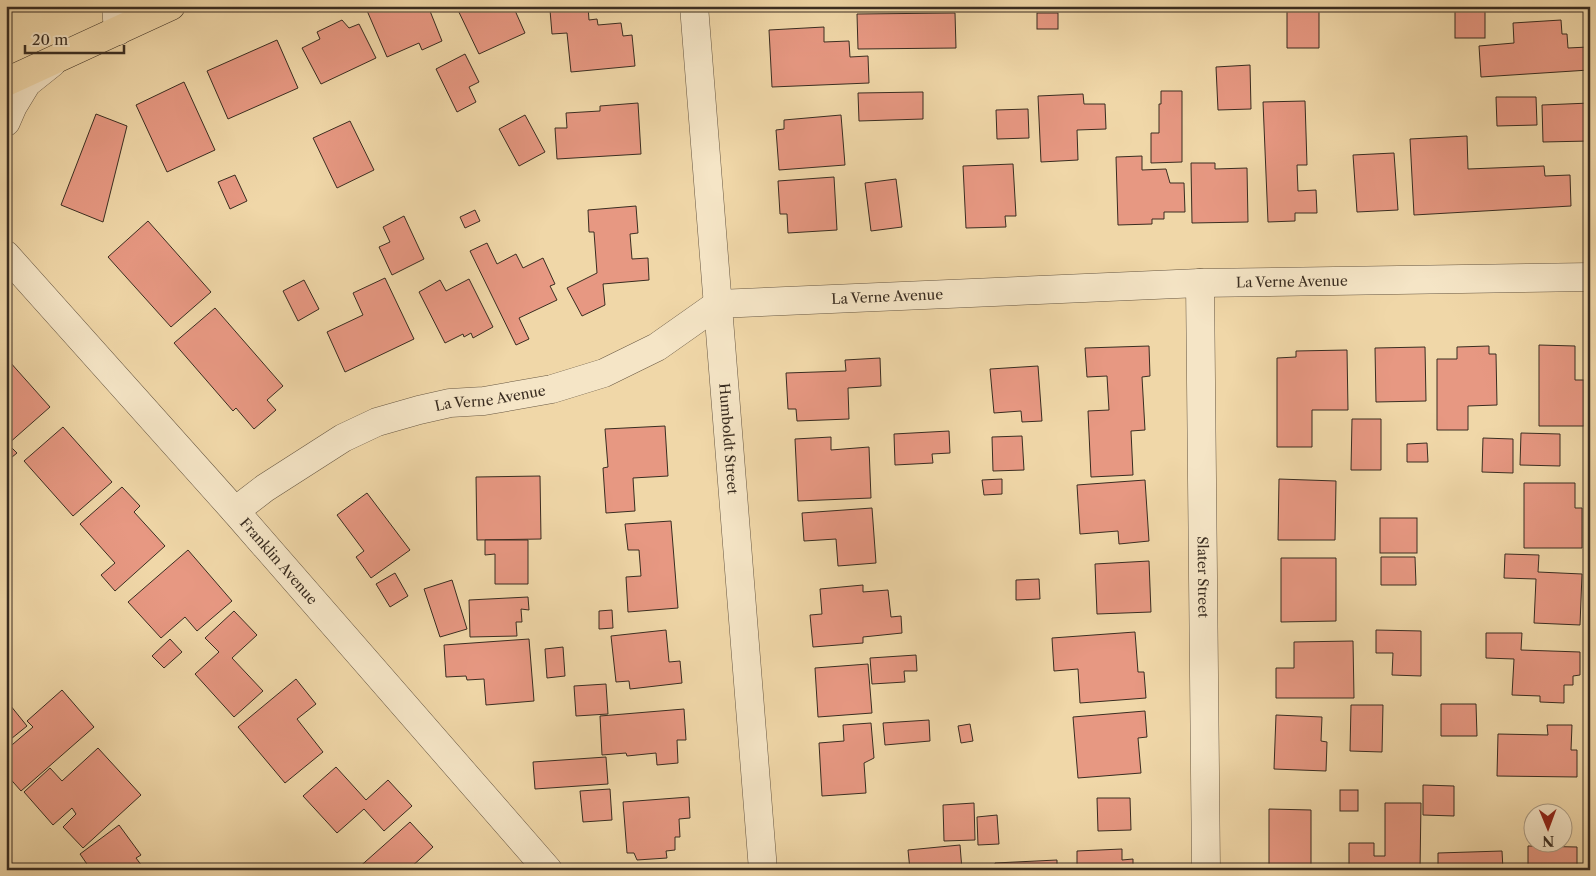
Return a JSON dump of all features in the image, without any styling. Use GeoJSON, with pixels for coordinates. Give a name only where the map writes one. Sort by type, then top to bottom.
{"type":"FeatureCollection","features":[{"type":"Feature","properties":{"kind":"main road"},"geometry":{"type":"LineString","coordinates":[[6,82],[57,59],[117,18],[171,6]]}},
{"type":"Feature","properties":{"kind":"street","name":"Humboldt Street"},"geometry":{"type":"LineString","coordinates":[[694,6],[763,870]]}},
{"type":"Feature","properties":{"kind":"street"},"geometry":{"type":"LineString","coordinates":[[6,122],[13,106],[28,83],[57,59]]}},
{"type":"Feature","properties":{"kind":"street"},"geometry":{"type":"LineString","coordinates":[[6,232],[11,260]]}},
{"type":"Feature","properties":{"kind":"street","name":"Franklin Avenue"},"geometry":{"type":"LineString","coordinates":[[11,260],[235,511],[548,870]]}},
{"type":"Feature","properties":{"kind":"street","name":"La Verne Avenue"},"geometry":{"type":"LineString","coordinates":[[235,511],[265,488],[343,438],[377,422],[450,403],[484,401],[552,389],[604,373],[657,347],[718,304],[1200,284],[1590,277]]}},
{"type":"Feature","properties":{"kind":"street","name":"Slater Street"},"geometry":{"type":"LineString","coordinates":[[1200,284],[1206,870]]}},
{"type":"Feature","properties":{"kind":"building"},"geometry":{"type":"Polygon","coordinates":[[[365,6],[428,6],[442,41],[422,50],[419,43],[387,57],[365,6]]]}},
{"type":"Feature","properties":{"kind":"building"},"geometry":{"type":"Polygon","coordinates":[[[456,6],[513,6],[525,33],[479,54],[456,6]]]}},
{"type":"Feature","properties":{"kind":"building"},"geometry":{"type":"Polygon","coordinates":[[[588,6],[589,20],[597,19],[598,25],[621,23],[623,36],[632,35],[635,66],[571,72],[567,33],[552,34],[550,10],[588,6]]]}},
{"type":"Feature","properties":{"kind":"building"},"geometry":{"type":"Polygon","coordinates":[[[1455,7],[1485,7],[1485,38],[1455,38],[1455,7]]]}},
{"type":"Feature","properties":{"kind":"building"},"geometry":{"type":"Polygon","coordinates":[[[1319,10],[1319,48],[1287,48],[1287,11],[1319,10]]]}},
{"type":"Feature","properties":{"kind":"building"},"geometry":{"type":"Polygon","coordinates":[[[955,13],[956,48],[858,49],[857,14],[955,13]]]}},
{"type":"Feature","properties":{"kind":"building"},"geometry":{"type":"Polygon","coordinates":[[[1037,13],[1058,13],[1058,29],[1037,29],[1037,13]]]}},
{"type":"Feature","properties":{"kind":"building"},"geometry":{"type":"Polygon","coordinates":[[[342,20],[349,28],[359,24],[376,58],[321,84],[302,48],[320,39],[317,32],[342,20]]]}},
{"type":"Feature","properties":{"kind":"building"},"geometry":{"type":"Polygon","coordinates":[[[1561,20],[1562,34],[1567,34],[1568,48],[1588,47],[1589,70],[1481,77],[1479,46],[1514,43],[1513,23],[1561,20]]]}},
{"type":"Feature","properties":{"kind":"building"},"geometry":{"type":"Polygon","coordinates":[[[824,27],[824,42],[849,41],[850,57],[868,56],[869,83],[772,87],[769,30],[824,27]]]}},
{"type":"Feature","properties":{"kind":"building"},"geometry":{"type":"Polygon","coordinates":[[[277,40],[298,88],[228,119],[207,71],[277,40]]]}},
{"type":"Feature","properties":{"kind":"building"},"geometry":{"type":"Polygon","coordinates":[[[465,54],[479,82],[469,87],[476,102],[457,112],[436,69],[465,54]]]}},
{"type":"Feature","properties":{"kind":"building"},"geometry":{"type":"Polygon","coordinates":[[[1250,65],[1251,109],[1218,110],[1216,67],[1250,65]]]}},
{"type":"Feature","properties":{"kind":"building"},"geometry":{"type":"Polygon","coordinates":[[[184,82],[215,150],[167,172],[136,105],[184,82]]]}},
{"type":"Feature","properties":{"kind":"building"},"geometry":{"type":"Polygon","coordinates":[[[1161,91],[1182,91],[1182,162],[1151,163],[1151,133],[1159,133],[1161,91]]]}},
{"type":"Feature","properties":{"kind":"building"},"geometry":{"type":"Polygon","coordinates":[[[923,92],[923,119],[859,121],[858,93],[923,92]]]}},
{"type":"Feature","properties":{"kind":"building"},"geometry":{"type":"Polygon","coordinates":[[[1083,94],[1084,104],[1105,104],[1106,129],[1077,130],[1078,160],[1041,162],[1038,96],[1083,94]]]}},
{"type":"Feature","properties":{"kind":"building"},"geometry":{"type":"Polygon","coordinates":[[[1496,97],[1536,97],[1537,125],[1497,126],[1496,97]]]}},
{"type":"Feature","properties":{"kind":"building"},"geometry":{"type":"Polygon","coordinates":[[[1305,101],[1307,165],[1297,165],[1298,191],[1316,190],[1317,213],[1295,213],[1295,221],[1268,222],[1263,102],[1305,101]]]}},
{"type":"Feature","properties":{"kind":"building"},"geometry":{"type":"Polygon","coordinates":[[[638,103],[641,154],[557,159],[555,128],[567,128],[566,113],[600,111],[600,106],[638,103]]]}},
{"type":"Feature","properties":{"kind":"building"},"geometry":{"type":"Polygon","coordinates":[[[1590,103],[1590,141],[1543,142],[1542,105],[1590,103]]]}},
{"type":"Feature","properties":{"kind":"building"},"geometry":{"type":"Polygon","coordinates":[[[1028,109],[1029,138],[997,139],[996,110],[1028,109]]]}},
{"type":"Feature","properties":{"kind":"building"},"geometry":{"type":"Polygon","coordinates":[[[96,114],[127,126],[103,222],[61,205],[96,114]]]}},
{"type":"Feature","properties":{"kind":"building"},"geometry":{"type":"Polygon","coordinates":[[[525,115],[545,152],[519,166],[499,129],[525,115]]]}},
{"type":"Feature","properties":{"kind":"building"},"geometry":{"type":"Polygon","coordinates":[[[841,115],[845,165],[779,170],[776,130],[784,129],[784,120],[841,115]]]}},
{"type":"Feature","properties":{"kind":"building"},"geometry":{"type":"Polygon","coordinates":[[[350,121],[374,170],[337,188],[313,138],[350,121]]]}},
{"type":"Feature","properties":{"kind":"building"},"geometry":{"type":"Polygon","coordinates":[[[1467,136],[1468,169],[1544,166],[1545,176],[1570,175],[1571,206],[1414,215],[1410,139],[1467,136]]]}},
{"type":"Feature","properties":{"kind":"building"},"geometry":{"type":"Polygon","coordinates":[[[1394,153],[1398,210],[1357,212],[1353,155],[1394,153]]]}},
{"type":"Feature","properties":{"kind":"building"},"geometry":{"type":"Polygon","coordinates":[[[1142,156],[1142,170],[1166,169],[1170,183],[1184,183],[1185,212],[1164,212],[1164,219],[1152,219],[1152,224],[1118,225],[1116,157],[1142,156]]]}},
{"type":"Feature","properties":{"kind":"building"},"geometry":{"type":"Polygon","coordinates":[[[1191,163],[1215,163],[1215,169],[1247,168],[1248,222],[1192,223],[1191,163]]]}},
{"type":"Feature","properties":{"kind":"building"},"geometry":{"type":"Polygon","coordinates":[[[1013,164],[1016,216],[1005,216],[1006,227],[966,228],[963,166],[1013,164]]]}},
{"type":"Feature","properties":{"kind":"building"},"geometry":{"type":"Polygon","coordinates":[[[235,175],[247,201],[230,209],[218,182],[235,175]]]}},
{"type":"Feature","properties":{"kind":"building"},"geometry":{"type":"Polygon","coordinates":[[[834,177],[837,230],[788,233],[787,214],[780,214],[778,181],[834,177]]]}},
{"type":"Feature","properties":{"kind":"building"},"geometry":{"type":"Polygon","coordinates":[[[896,179],[902,227],[871,231],[865,183],[896,179]]]}},
{"type":"Feature","properties":{"kind":"building"},"geometry":{"type":"Polygon","coordinates":[[[636,206],[638,233],[630,234],[632,259],[648,258],[649,280],[603,284],[605,305],[582,316],[567,288],[597,273],[594,232],[589,232],[588,210],[636,206]]]}},
{"type":"Feature","properties":{"kind":"building"},"geometry":{"type":"Polygon","coordinates":[[[475,210],[480,221],[465,228],[460,217],[475,210]]]}},
{"type":"Feature","properties":{"kind":"building"},"geometry":{"type":"Polygon","coordinates":[[[404,216],[424,259],[392,275],[379,247],[390,242],[383,227],[404,216]]]}},
{"type":"Feature","properties":{"kind":"building"},"geometry":{"type":"Polygon","coordinates":[[[148,221],[211,292],[171,327],[108,257],[148,221]]]}},
{"type":"Feature","properties":{"kind":"building"},"geometry":{"type":"Polygon","coordinates":[[[487,243],[497,264],[516,254],[523,268],[543,258],[555,284],[550,286],[557,300],[519,318],[529,339],[516,345],[470,251],[487,243]]]}},
{"type":"Feature","properties":{"kind":"building"},"geometry":{"type":"Polygon","coordinates":[[[385,278],[414,339],[345,372],[327,332],[363,315],[353,293],[385,278]]]}},
{"type":"Feature","properties":{"kind":"building"},"geometry":{"type":"Polygon","coordinates":[[[469,279],[493,327],[473,338],[471,333],[464,337],[463,334],[445,343],[419,292],[440,280],[446,291],[469,279]]]}},
{"type":"Feature","properties":{"kind":"building"},"geometry":{"type":"Polygon","coordinates":[[[304,280],[319,309],[298,321],[283,291],[304,280]]]}},
{"type":"Feature","properties":{"kind":"building"},"geometry":{"type":"Polygon","coordinates":[[[215,308],[283,386],[267,400],[276,410],[254,429],[236,408],[233,411],[174,343],[215,308]]]}},
{"type":"Feature","properties":{"kind":"building"},"geometry":{"type":"Polygon","coordinates":[[[1539,345],[1575,346],[1575,380],[1584,380],[1584,426],[1539,426],[1539,345]]]}},
{"type":"Feature","properties":{"kind":"building"},"geometry":{"type":"Polygon","coordinates":[[[1149,346],[1150,376],[1142,377],[1145,430],[1131,431],[1133,475],[1091,477],[1088,411],[1109,410],[1107,376],[1087,377],[1085,348],[1149,346]]]}},
{"type":"Feature","properties":{"kind":"building"},"geometry":{"type":"Polygon","coordinates":[[[1489,346],[1489,354],[1496,354],[1497,405],[1468,406],[1468,430],[1437,430],[1437,359],[1457,359],[1457,347],[1489,346]]]}},
{"type":"Feature","properties":{"kind":"building"},"geometry":{"type":"Polygon","coordinates":[[[1425,347],[1426,401],[1376,402],[1375,348],[1425,347]]]}},
{"type":"Feature","properties":{"kind":"building"},"geometry":{"type":"Polygon","coordinates":[[[1347,350],[1348,410],[1312,410],[1312,447],[1277,447],[1277,358],[1296,357],[1296,351],[1347,350]]]}},
{"type":"Feature","properties":{"kind":"building"},"geometry":{"type":"Polygon","coordinates":[[[880,358],[881,386],[848,388],[849,419],[797,421],[796,409],[788,409],[786,373],[846,371],[845,360],[880,358]]]}},
{"type":"Feature","properties":{"kind":"building"},"geometry":{"type":"Polygon","coordinates":[[[9,361],[50,407],[8,444],[17,453],[6,462],[6,363],[9,361]]]}},
{"type":"Feature","properties":{"kind":"building"},"geometry":{"type":"Polygon","coordinates":[[[1038,366],[1042,421],[1022,422],[1021,411],[994,413],[990,369],[1038,366]]]}},
{"type":"Feature","properties":{"kind":"building"},"geometry":{"type":"Polygon","coordinates":[[[1352,419],[1381,419],[1381,470],[1351,470],[1352,419]]]}},
{"type":"Feature","properties":{"kind":"building"},"geometry":{"type":"Polygon","coordinates":[[[665,426],[668,476],[633,478],[635,511],[606,513],[603,468],[608,467],[605,429],[665,426]]]}},
{"type":"Feature","properties":{"kind":"building"},"geometry":{"type":"Polygon","coordinates":[[[63,427],[112,482],[73,516],[24,461],[63,427]]]}},
{"type":"Feature","properties":{"kind":"building"},"geometry":{"type":"Polygon","coordinates":[[[949,431],[950,453],[932,454],[933,463],[895,465],[894,434],[949,431]]]}},
{"type":"Feature","properties":{"kind":"building"},"geometry":{"type":"Polygon","coordinates":[[[1521,433],[1560,434],[1560,466],[1520,465],[1521,433]]]}},
{"type":"Feature","properties":{"kind":"building"},"geometry":{"type":"Polygon","coordinates":[[[1022,436],[1024,470],[993,471],[992,437],[1022,436]]]}},
{"type":"Feature","properties":{"kind":"building"},"geometry":{"type":"Polygon","coordinates":[[[831,437],[831,450],[869,447],[871,498],[798,501],[795,439],[831,437]]]}},
{"type":"Feature","properties":{"kind":"building"},"geometry":{"type":"Polygon","coordinates":[[[1483,438],[1513,439],[1513,473],[1482,472],[1483,438]]]}},
{"type":"Feature","properties":{"kind":"building"},"geometry":{"type":"Polygon","coordinates":[[[1427,443],[1428,462],[1407,462],[1407,444],[1427,443]]]}},
{"type":"Feature","properties":{"kind":"building"},"geometry":{"type":"Polygon","coordinates":[[[540,476],[541,539],[477,540],[476,477],[540,476]]]}},
{"type":"Feature","properties":{"kind":"building"},"geometry":{"type":"Polygon","coordinates":[[[1002,479],[1002,494],[984,495],[982,480],[1002,479]]]}},
{"type":"Feature","properties":{"kind":"building"},"geometry":{"type":"Polygon","coordinates":[[[1279,479],[1336,481],[1335,540],[1278,540],[1279,479]]]}},
{"type":"Feature","properties":{"kind":"building"},"geometry":{"type":"Polygon","coordinates":[[[1145,480],[1149,541],[1119,544],[1118,531],[1080,534],[1077,485],[1145,480]]]}},
{"type":"Feature","properties":{"kind":"building"},"geometry":{"type":"Polygon","coordinates":[[[1524,483],[1575,483],[1575,508],[1582,508],[1582,548],[1524,548],[1524,483]]]}},
{"type":"Feature","properties":{"kind":"building"},"geometry":{"type":"Polygon","coordinates":[[[122,487],[140,506],[134,512],[165,546],[115,591],[101,575],[115,563],[80,524],[122,487]]]}},
{"type":"Feature","properties":{"kind":"building"},"geometry":{"type":"Polygon","coordinates":[[[367,493],[410,550],[371,578],[356,557],[364,551],[337,515],[367,493]]]}},
{"type":"Feature","properties":{"kind":"building"},"geometry":{"type":"Polygon","coordinates":[[[872,508],[876,563],[838,566],[836,539],[804,541],[802,513],[872,508]]]}},
{"type":"Feature","properties":{"kind":"building"},"geometry":{"type":"Polygon","coordinates":[[[1380,518],[1417,518],[1417,553],[1380,553],[1380,518]]]}},
{"type":"Feature","properties":{"kind":"building"},"geometry":{"type":"Polygon","coordinates":[[[671,521],[678,608],[628,612],[626,577],[641,576],[639,550],[628,550],[625,524],[671,521]]]}},
{"type":"Feature","properties":{"kind":"building"},"geometry":{"type":"Polygon","coordinates":[[[485,540],[528,540],[528,584],[495,584],[495,554],[485,555],[485,540]]]}},
{"type":"Feature","properties":{"kind":"building"},"geometry":{"type":"Polygon","coordinates":[[[188,550],[232,601],[197,631],[185,617],[161,638],[128,602],[188,550]]]}},
{"type":"Feature","properties":{"kind":"building"},"geometry":{"type":"Polygon","coordinates":[[[1505,554],[1539,555],[1538,572],[1582,574],[1580,625],[1534,623],[1536,579],[1504,578],[1505,554]]]}},
{"type":"Feature","properties":{"kind":"building"},"geometry":{"type":"Polygon","coordinates":[[[1381,557],[1415,557],[1416,585],[1381,585],[1381,557]]]}},
{"type":"Feature","properties":{"kind":"building"},"geometry":{"type":"Polygon","coordinates":[[[1281,558],[1336,558],[1336,621],[1281,622],[1281,558]]]}},
{"type":"Feature","properties":{"kind":"building"},"geometry":{"type":"Polygon","coordinates":[[[1149,561],[1151,612],[1097,614],[1095,564],[1149,561]]]}},
{"type":"Feature","properties":{"kind":"building"},"geometry":{"type":"Polygon","coordinates":[[[395,573],[408,596],[390,607],[376,584],[395,573]]]}},
{"type":"Feature","properties":{"kind":"building"},"geometry":{"type":"Polygon","coordinates":[[[1039,579],[1040,599],[1016,600],[1016,580],[1039,579]]]}},
{"type":"Feature","properties":{"kind":"building"},"geometry":{"type":"Polygon","coordinates":[[[452,580],[467,629],[440,637],[424,589],[452,580]]]}},
{"type":"Feature","properties":{"kind":"building"},"geometry":{"type":"Polygon","coordinates":[[[863,585],[863,592],[888,590],[891,617],[901,616],[902,633],[863,637],[863,643],[813,647],[810,615],[822,614],[820,589],[863,585]]]}},
{"type":"Feature","properties":{"kind":"building"},"geometry":{"type":"Polygon","coordinates":[[[528,597],[529,610],[521,609],[522,622],[516,622],[517,636],[470,637],[469,600],[528,597]]]}},
{"type":"Feature","properties":{"kind":"building"},"geometry":{"type":"Polygon","coordinates":[[[612,610],[613,628],[599,629],[599,611],[612,610]]]}},
{"type":"Feature","properties":{"kind":"building"},"geometry":{"type":"Polygon","coordinates":[[[234,611],[257,635],[232,658],[263,691],[234,717],[195,674],[219,652],[205,638],[234,611]]]}},
{"type":"Feature","properties":{"kind":"building"},"geometry":{"type":"Polygon","coordinates":[[[666,630],[669,662],[680,661],[682,683],[630,689],[629,681],[616,682],[611,636],[666,630]]]}},
{"type":"Feature","properties":{"kind":"building"},"geometry":{"type":"Polygon","coordinates":[[[1376,630],[1421,631],[1421,676],[1392,675],[1393,653],[1376,653],[1376,630]]]}},
{"type":"Feature","properties":{"kind":"building"},"geometry":{"type":"Polygon","coordinates":[[[1135,632],[1138,672],[1144,672],[1146,698],[1080,703],[1078,669],[1054,671],[1052,638],[1135,632]]]}},
{"type":"Feature","properties":{"kind":"building"},"geometry":{"type":"Polygon","coordinates":[[[1486,633],[1522,633],[1521,650],[1580,652],[1580,675],[1573,676],[1573,685],[1564,685],[1564,703],[1540,702],[1540,696],[1512,695],[1514,659],[1486,658],[1486,633]]]}},
{"type":"Feature","properties":{"kind":"building"},"geometry":{"type":"Polygon","coordinates":[[[170,639],[182,652],[164,668],[152,656],[170,639]]]}},
{"type":"Feature","properties":{"kind":"building"},"geometry":{"type":"Polygon","coordinates":[[[529,639],[534,701],[486,705],[484,679],[467,680],[466,676],[446,677],[444,645],[529,639]]]}},
{"type":"Feature","properties":{"kind":"building"},"geometry":{"type":"Polygon","coordinates":[[[1353,641],[1354,698],[1276,698],[1276,668],[1294,668],[1294,642],[1353,641]]]}},
{"type":"Feature","properties":{"kind":"building"},"geometry":{"type":"Polygon","coordinates":[[[563,647],[565,676],[547,678],[545,649],[563,647]]]}},
{"type":"Feature","properties":{"kind":"building"},"geometry":{"type":"Polygon","coordinates":[[[916,655],[917,671],[904,671],[905,682],[872,684],[870,658],[916,655]]]}},
{"type":"Feature","properties":{"kind":"building"},"geometry":{"type":"Polygon","coordinates":[[[868,664],[872,713],[818,717],[815,668],[868,664]]]}},
{"type":"Feature","properties":{"kind":"building"},"geometry":{"type":"Polygon","coordinates":[[[296,679],[316,704],[297,719],[323,752],[285,783],[238,727],[296,679]]]}},
{"type":"Feature","properties":{"kind":"building"},"geometry":{"type":"Polygon","coordinates":[[[606,684],[608,714],[576,716],[574,686],[606,684]]]}},
{"type":"Feature","properties":{"kind":"building"},"geometry":{"type":"Polygon","coordinates":[[[62,690],[94,727],[21,791],[6,774],[6,750],[33,727],[27,721],[62,690]]]}},
{"type":"Feature","properties":{"kind":"building"},"geometry":{"type":"Polygon","coordinates":[[[6,700],[27,726],[6,743],[6,700]]]}},
{"type":"Feature","properties":{"kind":"building"},"geometry":{"type":"Polygon","coordinates":[[[1441,704],[1476,704],[1477,736],[1441,736],[1441,704]]]}},
{"type":"Feature","properties":{"kind":"building"},"geometry":{"type":"Polygon","coordinates":[[[1351,705],[1383,705],[1382,752],[1350,751],[1351,705]]]}},
{"type":"Feature","properties":{"kind":"building"},"geometry":{"type":"Polygon","coordinates":[[[684,709],[686,740],[677,740],[678,763],[657,765],[656,753],[627,756],[626,753],[602,755],[600,716],[684,709]]]}},
{"type":"Feature","properties":{"kind":"building"},"geometry":{"type":"Polygon","coordinates":[[[1145,711],[1147,737],[1138,738],[1141,773],[1078,778],[1073,717],[1145,711]]]}},
{"type":"Feature","properties":{"kind":"building"},"geometry":{"type":"Polygon","coordinates":[[[1276,715],[1322,717],[1321,741],[1327,742],[1326,771],[1274,769],[1276,715]]]}},
{"type":"Feature","properties":{"kind":"building"},"geometry":{"type":"Polygon","coordinates":[[[929,720],[930,741],[885,745],[883,723],[929,720]]]}},
{"type":"Feature","properties":{"kind":"building"},"geometry":{"type":"Polygon","coordinates":[[[871,723],[874,758],[864,763],[866,793],[822,796],[819,743],[844,741],[843,725],[871,723]]]}},
{"type":"Feature","properties":{"kind":"building"},"geometry":{"type":"Polygon","coordinates":[[[970,724],[973,741],[961,743],[958,726],[970,724]]]}},
{"type":"Feature","properties":{"kind":"building"},"geometry":{"type":"Polygon","coordinates":[[[1547,725],[1572,725],[1571,750],[1577,750],[1577,777],[1497,776],[1498,734],[1548,735],[1547,725]]]}},
{"type":"Feature","properties":{"kind":"building"},"geometry":{"type":"Polygon","coordinates":[[[98,748],[141,795],[83,848],[63,827],[76,814],[72,808],[53,825],[24,792],[50,768],[62,781],[98,748]]]}},
{"type":"Feature","properties":{"kind":"building"},"geometry":{"type":"Polygon","coordinates":[[[606,757],[608,784],[535,789],[533,762],[606,757]]]}},
{"type":"Feature","properties":{"kind":"building"},"geometry":{"type":"Polygon","coordinates":[[[336,767],[366,800],[388,780],[412,806],[384,831],[364,809],[337,833],[303,796],[336,767]]]}},
{"type":"Feature","properties":{"kind":"building"},"geometry":{"type":"Polygon","coordinates":[[[1423,785],[1454,786],[1454,816],[1423,815],[1423,785]]]}},
{"type":"Feature","properties":{"kind":"building"},"geometry":{"type":"Polygon","coordinates":[[[610,789],[612,820],[583,822],[580,791],[610,789]]]}},
{"type":"Feature","properties":{"kind":"building"},"geometry":{"type":"Polygon","coordinates":[[[1340,790],[1358,790],[1358,811],[1340,811],[1340,790]]]}},
{"type":"Feature","properties":{"kind":"building"},"geometry":{"type":"Polygon","coordinates":[[[689,797],[690,818],[679,819],[680,837],[675,837],[675,850],[666,851],[667,858],[637,860],[634,853],[627,853],[623,802],[689,797]]]}},
{"type":"Feature","properties":{"kind":"building"},"geometry":{"type":"Polygon","coordinates":[[[1097,798],[1130,798],[1131,830],[1098,831],[1097,798]]]}},
{"type":"Feature","properties":{"kind":"building"},"geometry":{"type":"Polygon","coordinates":[[[974,803],[975,840],[944,841],[943,805],[974,803]]]}},
{"type":"Feature","properties":{"kind":"building"},"geometry":{"type":"Polygon","coordinates":[[[1385,803],[1421,803],[1420,870],[1349,870],[1349,843],[1374,843],[1374,856],[1385,856],[1385,803]]]}},
{"type":"Feature","properties":{"kind":"building"},"geometry":{"type":"Polygon","coordinates":[[[1269,809],[1311,810],[1311,870],[1269,870],[1269,809]]]}},
{"type":"Feature","properties":{"kind":"building"},"geometry":{"type":"Polygon","coordinates":[[[997,815],[999,844],[978,845],[977,817],[997,815]]]}},
{"type":"Feature","properties":{"kind":"building"},"geometry":{"type":"Polygon","coordinates":[[[410,822],[433,847],[410,870],[356,870],[410,822]]]}},
{"type":"Feature","properties":{"kind":"building"},"geometry":{"type":"Polygon","coordinates":[[[119,825],[141,855],[136,858],[145,870],[91,870],[80,854],[119,825]]]}},
{"type":"Feature","properties":{"kind":"building"},"geometry":{"type":"Polygon","coordinates":[[[960,845],[962,870],[910,870],[908,850],[960,845]]]}},
{"type":"Feature","properties":{"kind":"building"},"geometry":{"type":"Polygon","coordinates":[[[1574,847],[1577,847],[1577,870],[1528,870],[1528,854],[1574,854],[1574,847]]]}},
{"type":"Feature","properties":{"kind":"building"},"geometry":{"type":"Polygon","coordinates":[[[1122,849],[1122,860],[1133,859],[1133,870],[1077,870],[1077,851],[1122,849]]]}},
{"type":"Feature","properties":{"kind":"building"},"geometry":{"type":"Polygon","coordinates":[[[1502,851],[1503,870],[1438,870],[1438,853],[1502,851]]]}},
{"type":"Feature","properties":{"kind":"building"},"geometry":{"type":"Polygon","coordinates":[[[1057,860],[1057,870],[995,870],[995,863],[1057,860]]]}}]}
